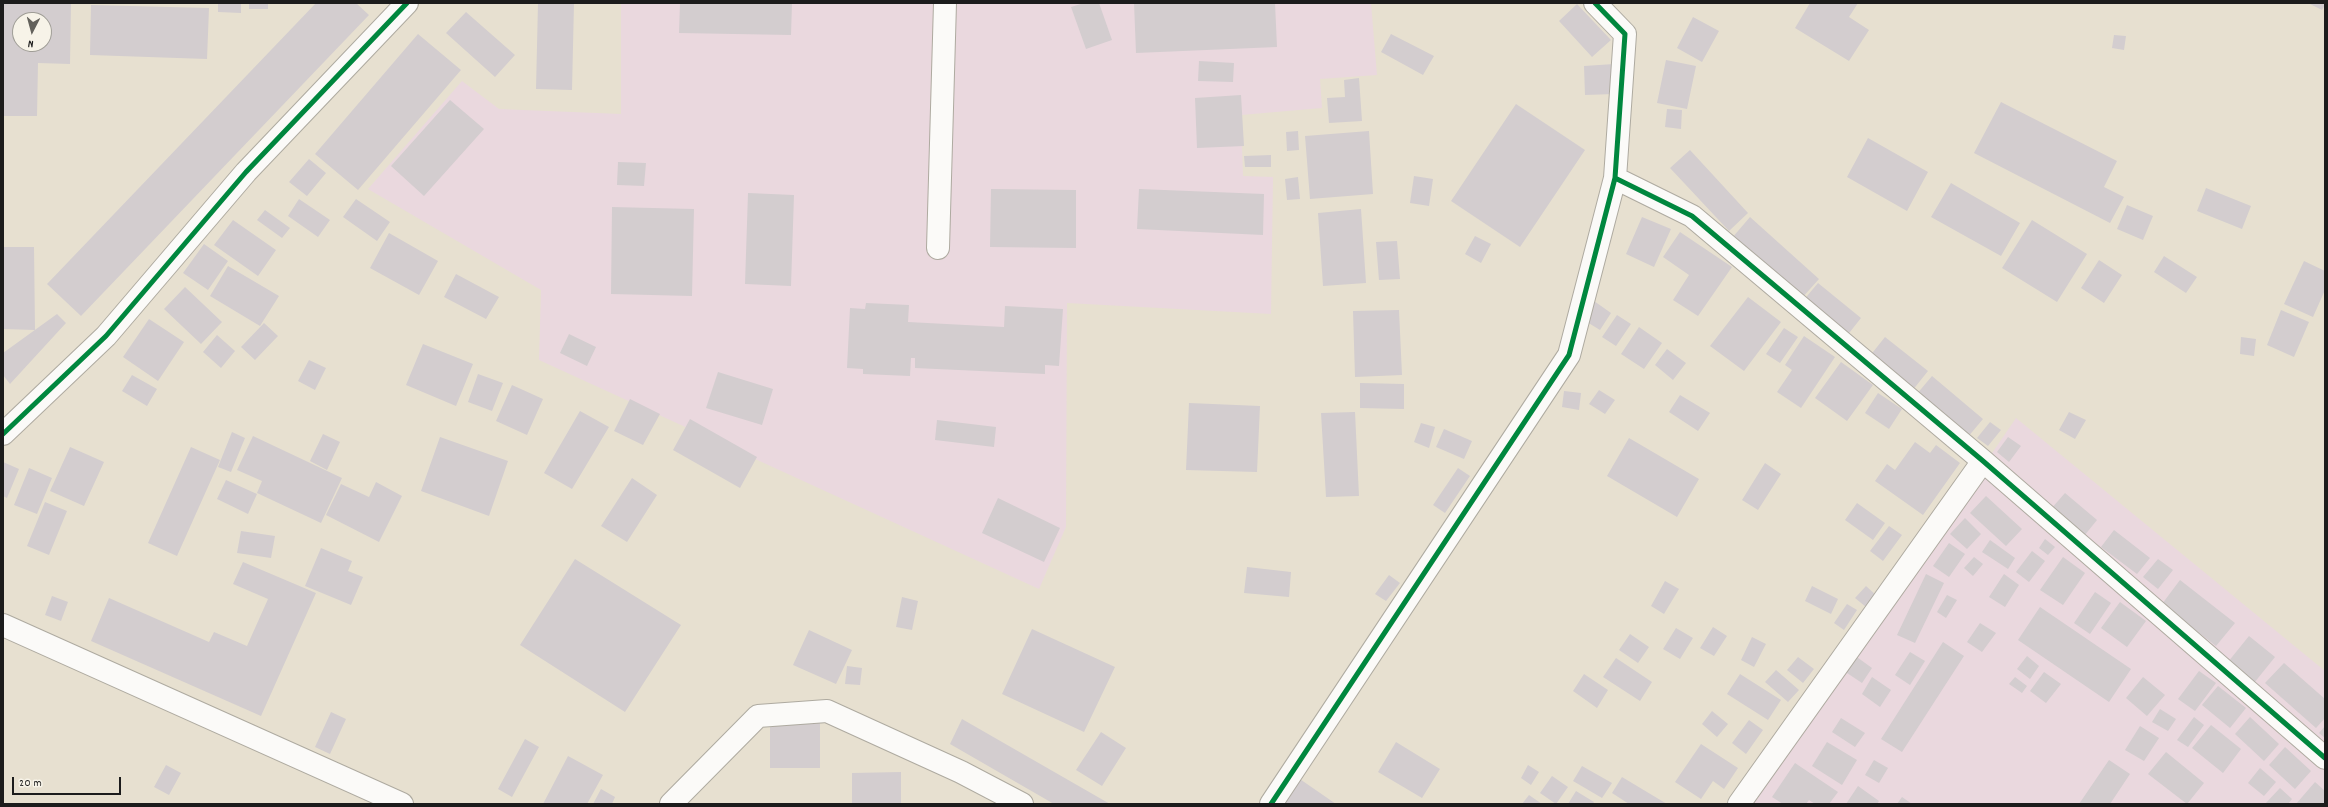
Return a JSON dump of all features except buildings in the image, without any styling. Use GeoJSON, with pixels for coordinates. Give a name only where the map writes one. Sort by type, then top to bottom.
{"type":"FeatureCollection","features":[{"type":"Feature","properties":{"kind":"street"},"geometry":{"type":"LineString","coordinates":[[3,434],[106,336],[246,172],[407,3]]}},
{"type":"Feature","properties":{"kind":"street"},"geometry":{"type":"LineString","coordinates":[[938,248],[945,3]]}},
{"type":"Feature","properties":{"kind":"street"},"geometry":{"type":"LineString","coordinates":[[1271,804],[1569,355],[1615,178],[1625,34],[1595,3]]}},
{"type":"Feature","properties":{"kind":"street"},"geometry":{"type":"LineString","coordinates":[[1615,178],[1692,216],[1983,461],[2325,758]]}},
{"type":"Feature","properties":{"kind":"street"},"geometry":{"type":"LineString","coordinates":[[1739,804],[1983,461]]}},
{"type":"Feature","properties":{"kind":"street"},"geometry":{"type":"LineString","coordinates":[[3,625],[402,804]]}},
{"type":"Feature","properties":{"kind":"street"},"geometry":{"type":"LineString","coordinates":[[671,804],[758,716],[827,711],[961,772],[1022,804]]}},
{"type":"Feature","properties":{"kind":"shaded area"},"geometry":{"type":"Polygon","coordinates":[[[621,3],[1371,3],[1377,75],[1320,79],[1322,108],[1241,115],[1243,176],[1273,177],[1271,314],[1067,303],[1066,527],[1039,589],[539,360],[541,290],[368,189],[462,81],[499,109],[621,114],[621,3]]]}},
{"type":"Feature","properties":{"kind":"shaded area"},"geometry":{"type":"Polygon","coordinates":[[[2016,418],[2325,671],[2325,804],[1753,804],[2016,418]]]}},
{"type":"Feature","properties":{"kind":"cycle path"},"geometry":{"type":"LineString","coordinates":[[3,434],[106,336],[246,172],[407,3]]}},
{"type":"Feature","properties":{"kind":"cycle path"},"geometry":{"type":"LineString","coordinates":[[1595,3],[1625,34],[1615,178],[1692,216],[1983,461],[2325,758]]}},
{"type":"Feature","properties":{"kind":"cycle path"},"geometry":{"type":"LineString","coordinates":[[1271,804],[1569,355],[1615,178]]}}]}
